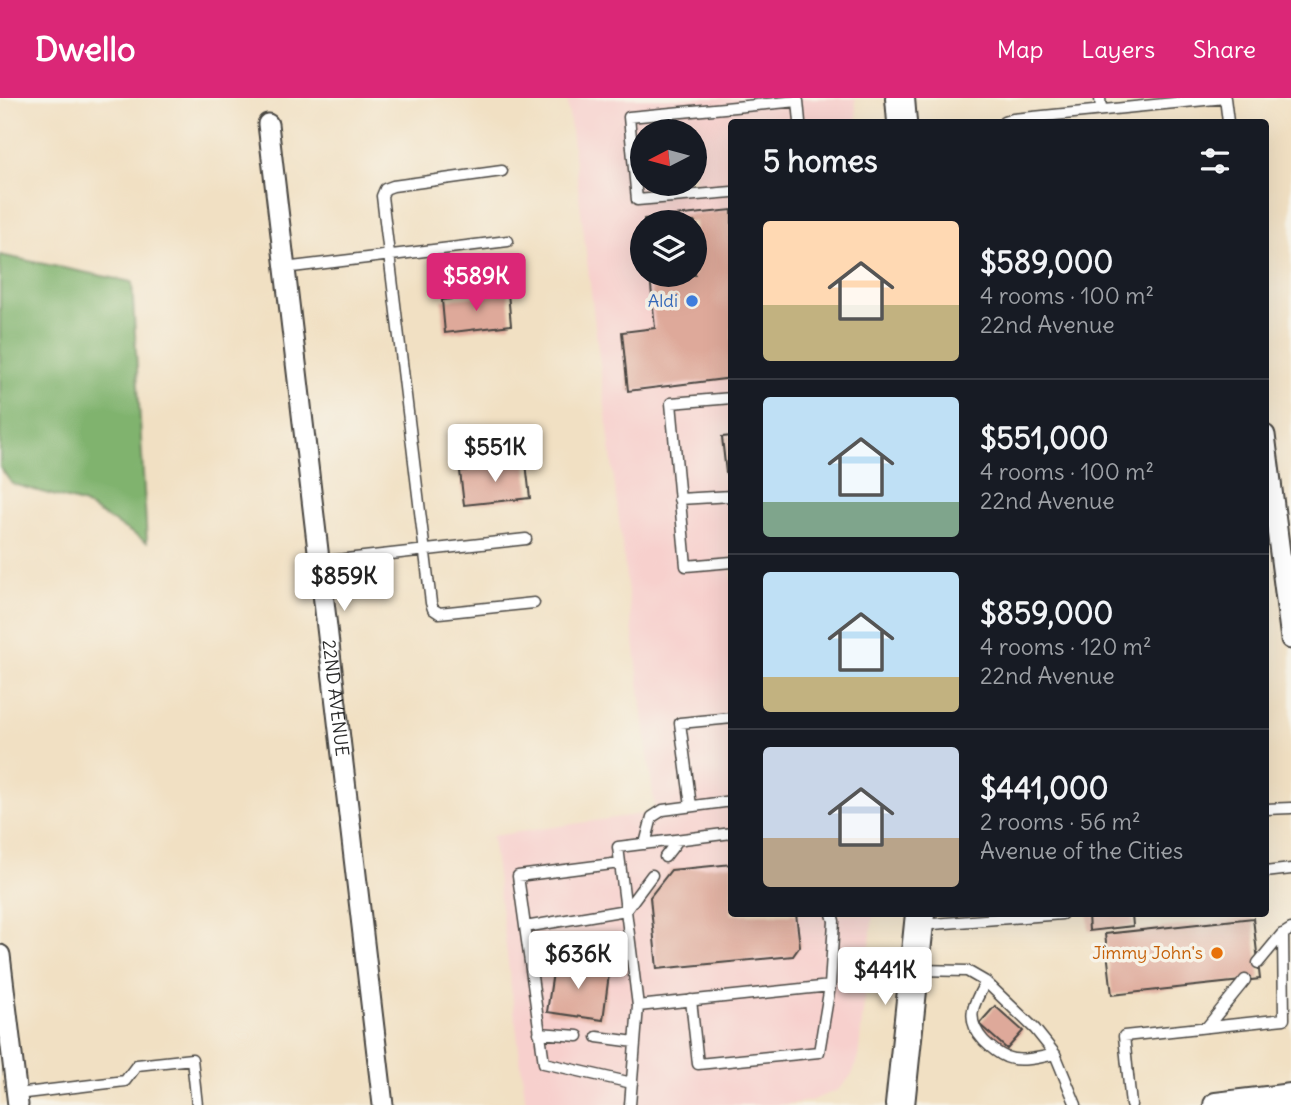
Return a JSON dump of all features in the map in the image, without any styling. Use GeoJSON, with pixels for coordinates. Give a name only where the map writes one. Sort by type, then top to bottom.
{"type":"FeatureCollection","features":[{"type":"Feature","properties":{"kind":"main road"},"geometry":{"type":"LineString","coordinates":[[900,98],[902,119]]}},
{"type":"Feature","properties":{"kind":"main road"},"geometry":{"type":"LineString","coordinates":[[900,1105],[920,919]]}},
{"type":"Feature","properties":{"kind":"street","name":"22ND AVENUE"},"geometry":{"type":"LineString","coordinates":[[268,124],[383,1105]]}},
{"type":"Feature","properties":{"kind":"street"},"geometry":{"type":"LineString","coordinates":[[1269,494],[1273,553],[1291,639]]}},
{"type":"Feature","properties":{"kind":"street"},"geometry":{"type":"LineString","coordinates":[[0,954],[18,1099]]}},
{"type":"Feature","properties":{"kind":"street"},"geometry":{"type":"LineString","coordinates":[[1216,1105],[1291,1096]]}},
{"type":"Feature","properties":{"kind":"lane"},"geometry":{"type":"LineString","coordinates":[[1100,98],[1101,110]]}},
{"type":"Feature","properties":{"kind":"lane"},"geometry":{"type":"LineString","coordinates":[[1013,119],[1225,98],[1228,119]]}},
{"type":"Feature","properties":{"kind":"lane"},"geometry":{"type":"LineString","coordinates":[[728,192],[638,200],[629,117],[798,101],[800,119]]}},
{"type":"Feature","properties":{"kind":"lane"},"geometry":{"type":"LineString","coordinates":[[502,172],[393,186],[385,189],[383,196],[430,603],[439,613],[534,603]]}},
{"type":"Feature","properties":{"kind":"lane"},"geometry":{"type":"LineString","coordinates":[[283,268],[508,241]]}},
{"type":"Feature","properties":{"kind":"lane"},"geometry":{"type":"LineString","coordinates":[[728,398],[671,403],[686,566],[728,562]]}},
{"type":"Feature","properties":{"kind":"lane"},"geometry":{"type":"LineString","coordinates":[[679,499],[728,496]]}},
{"type":"Feature","properties":{"kind":"lane"},"geometry":{"type":"LineString","coordinates":[[318,562],[526,539]]}},
{"type":"Feature","properties":{"kind":"lane"},"geometry":{"type":"LineString","coordinates":[[691,806],[680,723],[728,718]]}},
{"type":"Feature","properties":{"kind":"lane"},"geometry":{"type":"LineString","coordinates":[[645,844],[652,817],[663,810],[728,801]]}},
{"type":"Feature","properties":{"kind":"lane"},"geometry":{"type":"LineString","coordinates":[[1269,809],[1291,807]]}},
{"type":"Feature","properties":{"kind":"lane"},"geometry":{"type":"LineString","coordinates":[[630,1105],[638,1006],[618,847],[728,834]]}},
{"type":"Feature","properties":{"kind":"lane"},"geometry":{"type":"LineString","coordinates":[[665,857],[678,840]]}},
{"type":"Feature","properties":{"kind":"lane"},"geometry":{"type":"LineString","coordinates":[[620,863],[518,876],[544,1063],[632,1083]]}},
{"type":"Feature","properties":{"kind":"lane"},"geometry":{"type":"LineString","coordinates":[[1269,872],[1291,869]]}},
{"type":"Feature","properties":{"kind":"lane"},"geometry":{"type":"LineString","coordinates":[[525,927],[626,910],[652,875]]}},
{"type":"Feature","properties":{"kind":"lane"},"geometry":{"type":"LineString","coordinates":[[691,1000],[698,1064],[819,1052],[830,986],[833,917]]}},
{"type":"Feature","properties":{"kind":"lane"},"geometry":{"type":"LineString","coordinates":[[920,919],[977,917]]}},
{"type":"Feature","properties":{"kind":"lane"},"geometry":{"type":"LineString","coordinates":[[1258,963],[1287,932]]}},
{"type":"Feature","properties":{"kind":"lane"},"geometry":{"type":"LineString","coordinates":[[1131,1105],[1124,1036],[1284,1019],[1287,932]]}},
{"type":"Feature","properties":{"kind":"lane"},"geometry":{"type":"LineString","coordinates":[[914,970],[967,971],[986,982],[1035,1029],[1055,1054],[1076,1105]]}},
{"type":"Feature","properties":{"kind":"lane"},"geometry":{"type":"LineString","coordinates":[[1207,1027],[1245,981]]}},
{"type":"Feature","properties":{"kind":"lane"},"geometry":{"type":"LineString","coordinates":[[986,982],[975,1000],[972,1015],[975,1030],[987,1045],[1007,1058],[1031,1059],[1055,1054]]}},
{"type":"Feature","properties":{"kind":"lane"},"geometry":{"type":"LineString","coordinates":[[638,1006],[830,986]]}},
{"type":"Feature","properties":{"kind":"lane"},"geometry":{"type":"LineString","coordinates":[[539,1033],[578,1036]]}},
{"type":"Feature","properties":{"kind":"lane"},"geometry":{"type":"LineString","coordinates":[[597,1037],[635,1042]]}},
{"type":"Feature","properties":{"kind":"lane"},"geometry":{"type":"LineString","coordinates":[[18,1099],[125,1081],[137,1065],[192,1059],[197,1105]]}},
{"type":"Feature","properties":{"kind":"shaded area"},"geometry":{"type":"Polygon","coordinates":[[[567,98],[855,98],[857,119],[728,119],[728,917],[873,917],[858,1060],[852,1075],[838,1090],[810,1101],[779,1105],[526,1105],[492,836],[655,812],[567,98]]]}},
{"type":"Feature","properties":{"kind":"green space"},"geometry":{"type":"Polygon","coordinates":[[[0,255],[132,282],[147,542],[82,503],[12,484],[0,467],[0,255]]]}},
{"type":"Feature","properties":{"kind":"building","name":"Aldi"},"geometry":{"type":"Polygon","coordinates":[[[728,210],[728,378],[628,391],[622,332],[655,328],[651,287],[707,287],[707,213],[728,210]]]}},
{"type":"Feature","properties":{"kind":"building"},"geometry":{"type":"Polygon","coordinates":[[[508,293],[511,325],[445,333],[442,300],[508,293]]]}},
{"type":"Feature","properties":{"kind":"building"},"geometry":{"type":"Polygon","coordinates":[[[728,436],[726,473],[722,437],[728,436]]]}},
{"type":"Feature","properties":{"kind":"building"},"geometry":{"type":"Polygon","coordinates":[[[526,463],[530,498],[464,505],[460,471],[526,463]]]}},
{"type":"Feature","properties":{"kind":"building"},"geometry":{"type":"Polygon","coordinates":[[[728,864],[728,917],[796,917],[800,946],[793,956],[657,969],[650,897],[671,870],[728,864]]]}},
{"type":"Feature","properties":{"kind":"building"},"geometry":{"type":"Polygon","coordinates":[[[1088,917],[1132,917],[1133,926],[1089,931],[1088,917]]]}},
{"type":"Feature","properties":{"kind":"building"},"geometry":{"type":"Polygon","coordinates":[[[1253,918],[1260,979],[1112,995],[1105,934],[1253,918]]]}},
{"type":"Feature","properties":{"kind":"building"},"geometry":{"type":"Polygon","coordinates":[[[583,958],[585,971],[609,974],[603,1020],[547,1012],[554,966],[568,968],[567,961],[583,958]]]}},
{"type":"Feature","properties":{"kind":"building"},"geometry":{"type":"Polygon","coordinates":[[[995,1006],[1023,1031],[1007,1049],[979,1024],[995,1006]]]}},
{"type":"Feature","properties":{"kind":"place","name":"Aldi"},"geometry":{"type":"Point","coordinates":[692,301]}},
{"type":"Feature","properties":{"kind":"place","name":"Jimmy John's"},"geometry":{"type":"Point","coordinates":[1217,953]}}]}
